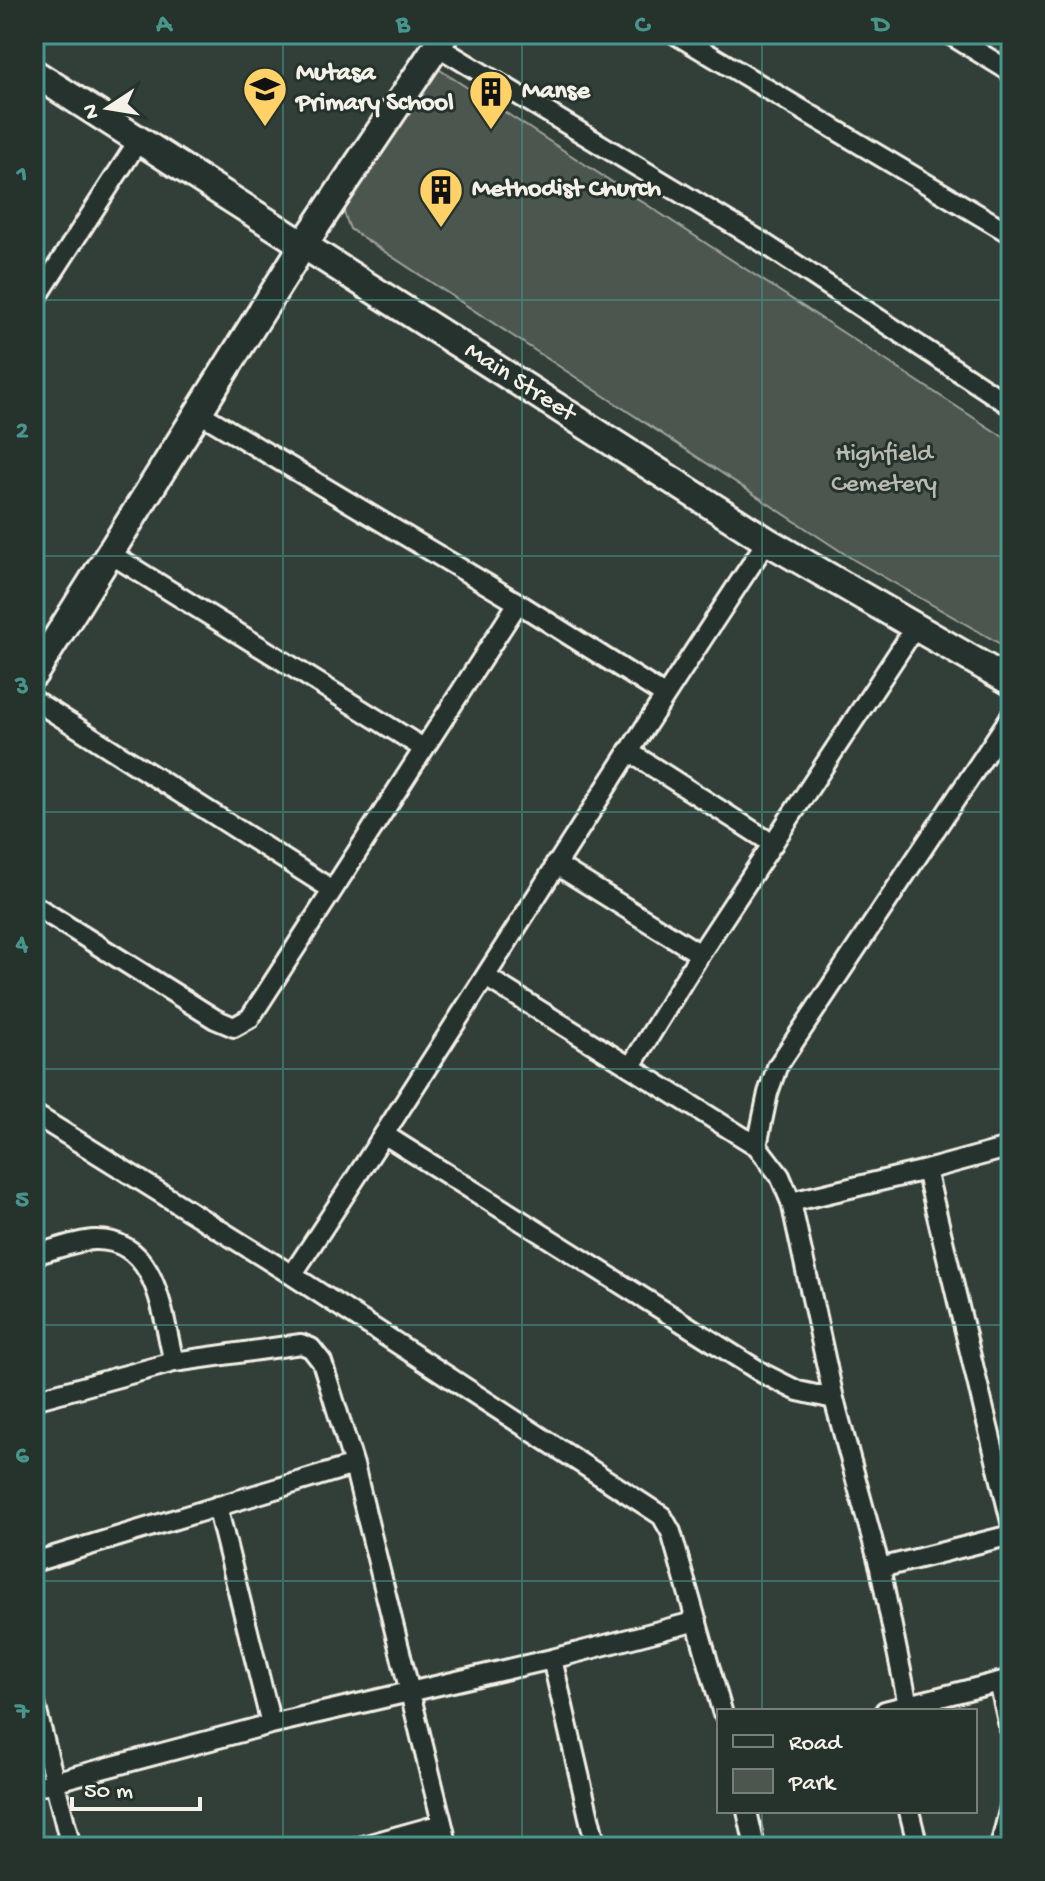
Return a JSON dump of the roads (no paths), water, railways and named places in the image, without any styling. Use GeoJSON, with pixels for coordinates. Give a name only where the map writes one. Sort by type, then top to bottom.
{"type":"FeatureCollection","features":[{"type":"Feature","properties":{"kind":"street"},"geometry":{"type":"LineString","coordinates":[[675,34],[1011,234]]}},
{"type":"Feature","properties":{"kind":"street"},"geometry":{"type":"LineString","coordinates":[[949,34],[1011,72]]}},
{"type":"Feature","properties":{"kind":"street"},"geometry":{"type":"LineString","coordinates":[[34,674],[304,244],[441,40],[759,240],[1011,406]]}},
{"type":"Feature","properties":{"kind":"street","name":"Main Street"},"geometry":{"type":"LineString","coordinates":[[34,73],[767,541],[1011,682]]}},
{"type":"Feature","properties":{"kind":"street"},"geometry":{"type":"LineString","coordinates":[[34,302],[139,140]]}},
{"type":"Feature","properties":{"kind":"street"},"geometry":{"type":"LineString","coordinates":[[198,412],[518,603],[664,695]]}},
{"type":"Feature","properties":{"kind":"street"},"geometry":{"type":"LineString","coordinates":[[292,1275],[385,1135],[664,695],[767,541]]}},
{"type":"Feature","properties":{"kind":"street"},"geometry":{"type":"LineString","coordinates":[[109,553],[423,748]]}},
{"type":"Feature","properties":{"kind":"street"},"geometry":{"type":"LineString","coordinates":[[34,905],[215,1019],[234,1027],[250,1018],[518,603]]}},
{"type":"Feature","properties":{"kind":"street"},"geometry":{"type":"LineString","coordinates":[[631,1066],[700,954],[916,626]]}},
{"type":"Feature","properties":{"kind":"street"},"geometry":{"type":"LineString","coordinates":[[34,700],[331,889]]}},
{"type":"Feature","properties":{"kind":"street"},"geometry":{"type":"LineString","coordinates":[[757,1146],[777,1067],[1011,716]]}},
{"type":"Feature","properties":{"kind":"street"},"geometry":{"type":"LineString","coordinates":[[628,751],[773,844]]}},
{"type":"Feature","properties":{"kind":"street"},"geometry":{"type":"LineString","coordinates":[[555,864],[700,954]]}},
{"type":"Feature","properties":{"kind":"street"},"geometry":{"type":"LineString","coordinates":[[486,977],[757,1146],[780,1176],[791,1202],[834,1399],[880,1568],[908,1705]]}},
{"type":"Feature","properties":{"kind":"street"},"geometry":{"type":"LineString","coordinates":[[34,1114],[292,1275],[662,1516],[671,1532],[721,1709]]}},
{"type":"Feature","properties":{"kind":"street"},"geometry":{"type":"LineString","coordinates":[[385,1135],[764,1374],[798,1391],[834,1399]]}},
{"type":"Feature","properties":{"kind":"street"},"geometry":{"type":"LineString","coordinates":[[791,1202],[1011,1147]]}},
{"type":"Feature","properties":{"kind":"street"},"geometry":{"type":"LineString","coordinates":[[926,1170],[1011,1522]]}},
{"type":"Feature","properties":{"kind":"street"},"geometry":{"type":"LineString","coordinates":[[34,1255],[93,1240],[117,1243],[140,1258],[153,1278],[174,1362]]}},
{"type":"Feature","properties":{"kind":"street"},"geometry":{"type":"LineString","coordinates":[[34,1400],[174,1362],[301,1344],[311,1348],[322,1362],[354,1465],[448,1847]]}},
{"type":"Feature","properties":{"kind":"street"},"geometry":{"type":"LineString","coordinates":[[34,1562],[354,1465]]}},
{"type":"Feature","properties":{"kind":"street"},"geometry":{"type":"LineString","coordinates":[[217,1506],[271,1724]]}},
{"type":"Feature","properties":{"kind":"street"},"geometry":{"type":"LineString","coordinates":[[880,1568],[1011,1535]]}},
{"type":"Feature","properties":{"kind":"street"},"geometry":{"type":"LineString","coordinates":[[34,1787],[271,1724],[552,1659],[697,1621]]}},
{"type":"Feature","properties":{"kind":"street"},"geometry":{"type":"LineString","coordinates":[[552,1659],[596,1847]]}},
{"type":"Feature","properties":{"kind":"street"},"geometry":{"type":"LineString","coordinates":[[893,1709],[1005,1680],[1011,1735]]}},
{"type":"Feature","properties":{"kind":"street"},"geometry":{"type":"LineString","coordinates":[[34,1700],[71,1847]]}},
{"type":"Feature","properties":{"kind":"street"},"geometry":{"type":"LineString","coordinates":[[1000,1847],[1011,1803]]}},
{"type":"Feature","properties":{"kind":"street"},"geometry":{"type":"LineString","coordinates":[[747,1813],[755,1847]]}},
{"type":"Feature","properties":{"kind":"street"},"geometry":{"type":"LineString","coordinates":[[910,1813],[918,1847]]}},
{"type":"Feature","properties":{"kind":"street"},"geometry":{"type":"LineString","coordinates":[[359,1847],[442,1824]]}},
{"type":"Feature","properties":{"kind":"place","name":"Mutasa Primary School"},"geometry":{"type":"Point","coordinates":[265,128]}},
{"type":"Feature","properties":{"kind":"place","name":"Manse"},"geometry":{"type":"Point","coordinates":[491,131]}},
{"type":"Feature","properties":{"kind":"place","name":"Methodist Church"},"geometry":{"type":"Point","coordinates":[441,229]}},
{"type":"Feature","properties":{"kind":"park label","name":"Highfield Cemetery"},"geometry":{"type":"Point","coordinates":[884,470]}}]}
